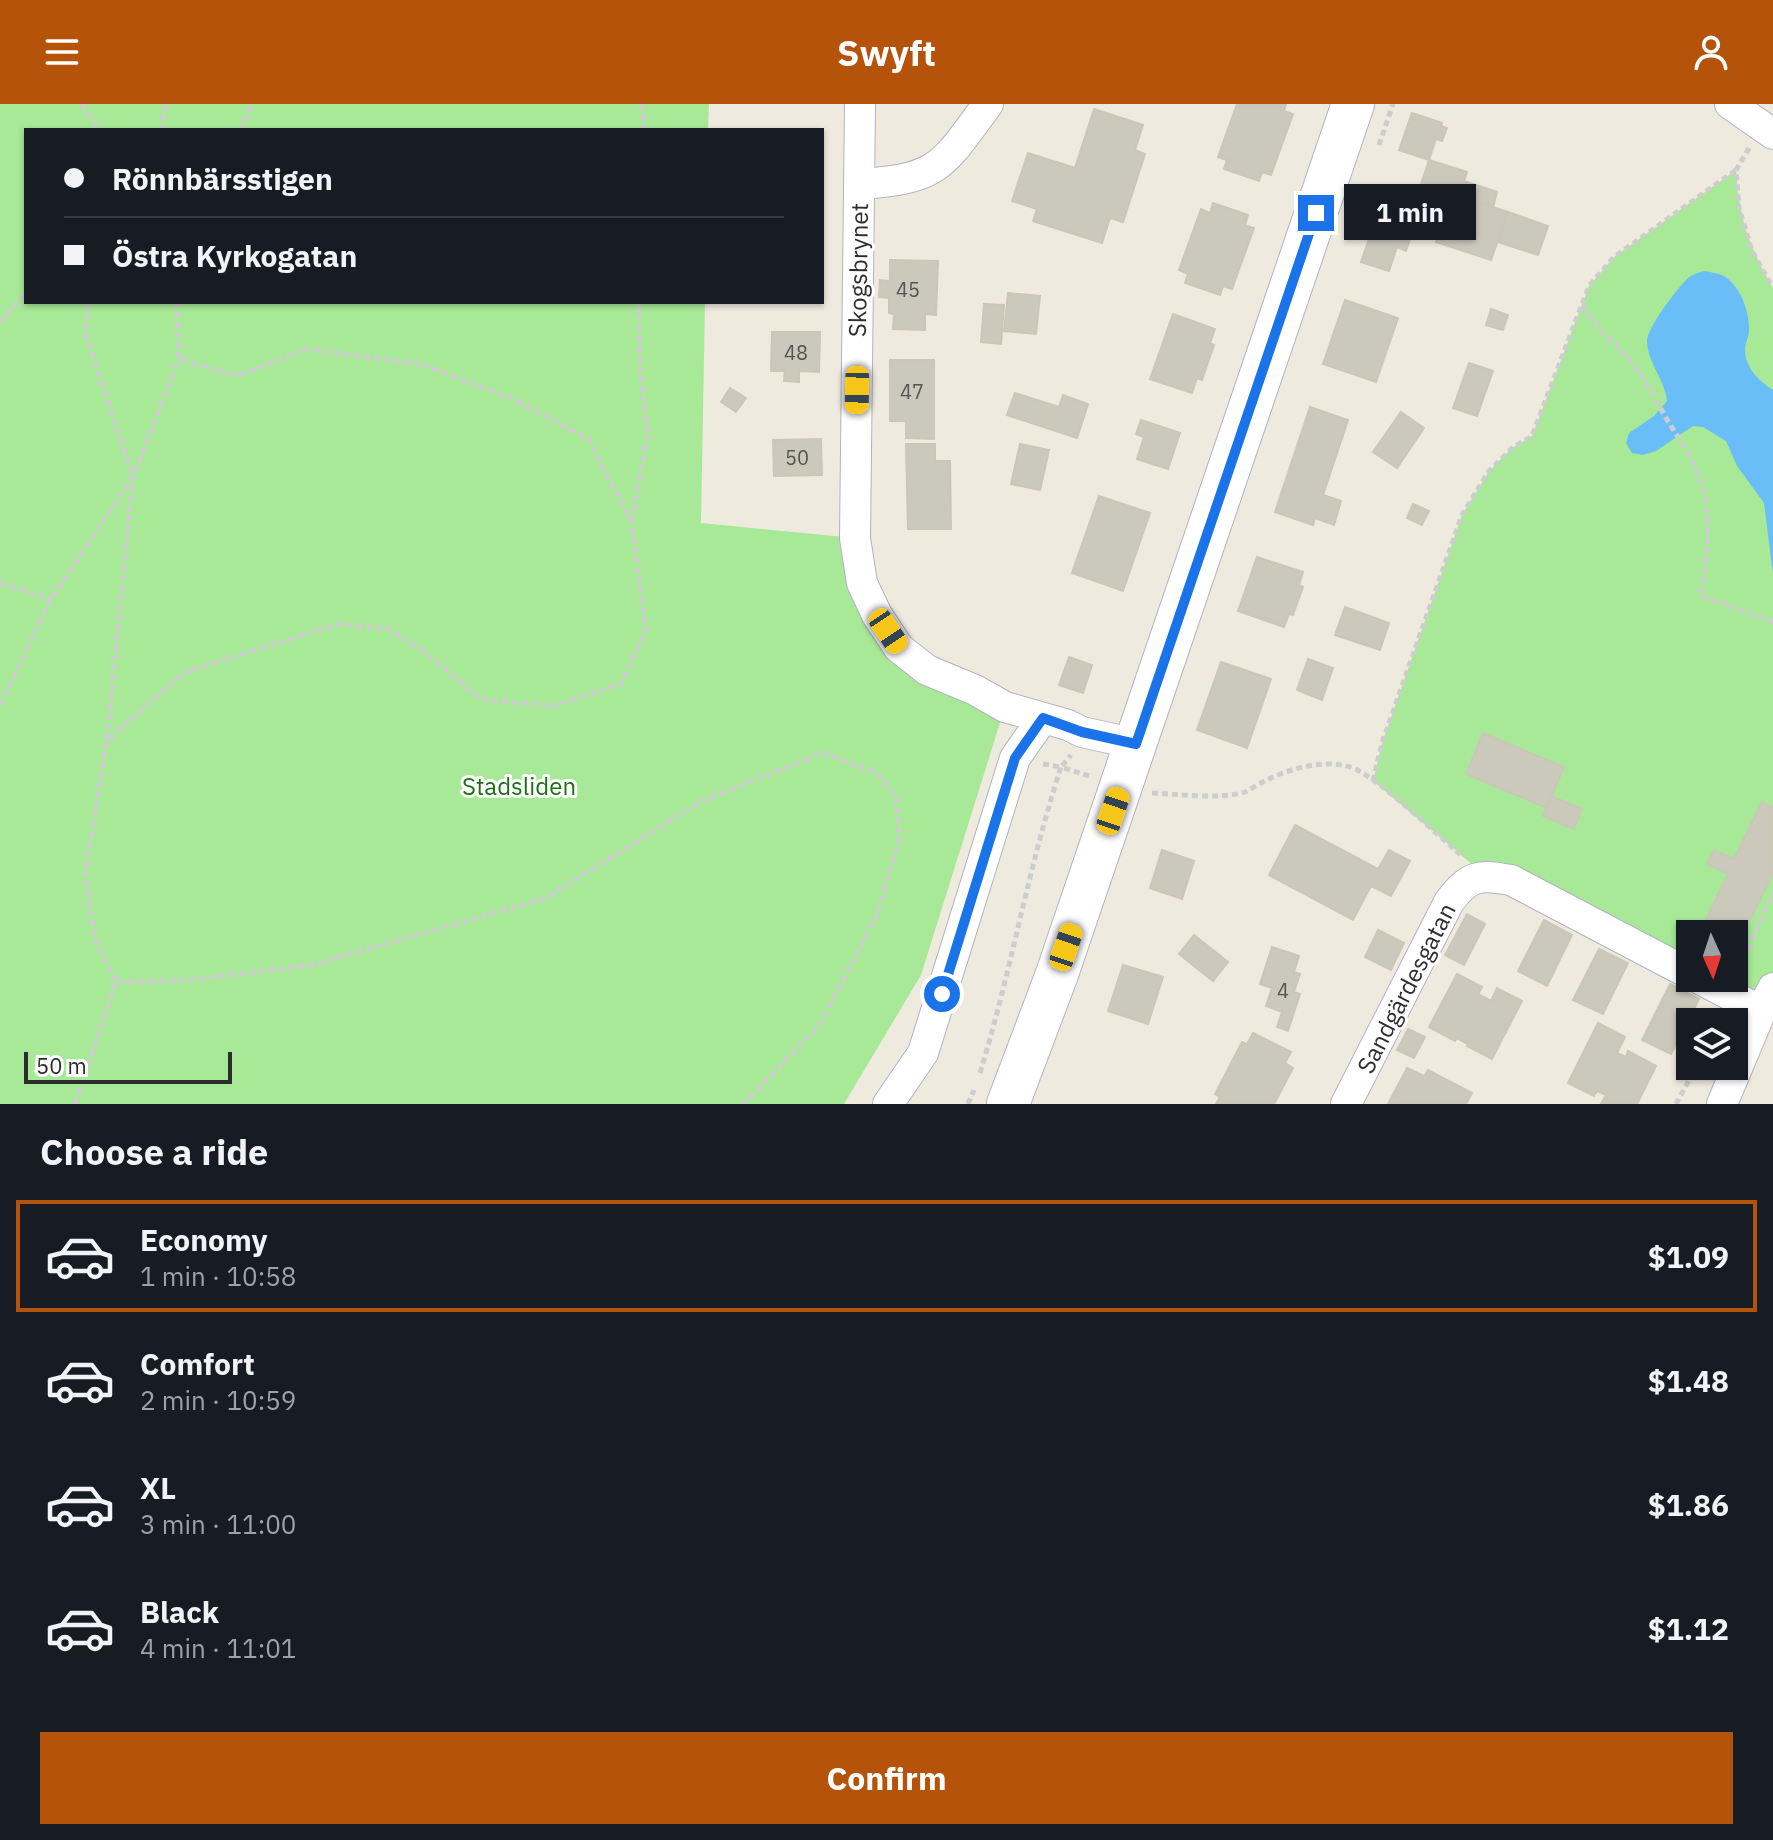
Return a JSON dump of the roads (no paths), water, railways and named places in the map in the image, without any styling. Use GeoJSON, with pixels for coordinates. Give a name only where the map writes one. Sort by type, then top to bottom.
{"type":"FeatureCollection","features":[{"type":"Feature","properties":{"kind":"street","name":"Skogsbrynet"},"geometry":{"type":"LineString","coordinates":[[860,104],[855,538],[862,583],[877,615],[899,648],[927,670],[975,690],[1005,707],[1082,732],[1136,744]]}},
{"type":"Feature","properties":{"kind":"street"},"geometry":{"type":"LineString","coordinates":[[859,184],[901,181],[929,173],[949,156],[988,104]]}},
{"type":"Feature","properties":{"kind":"street"},"geometry":{"type":"LineString","coordinates":[[1008,1104],[1057,974],[1353,104]]}},
{"type":"Feature","properties":{"kind":"street"},"geometry":{"type":"LineString","coordinates":[[1730,104],[1767,130]]}},
{"type":"Feature","properties":{"kind":"street"},"geometry":{"type":"LineString","coordinates":[[888,1104],[923,1053],[1015,758],[1043,718]]}},
{"type":"Feature","properties":{"kind":"street","name":"Sandgärdesgatan"},"geometry":{"type":"LineString","coordinates":[[1346,1104],[1449,902],[1463,883],[1486,876],[1511,880],[1676,967]]}},
{"type":"Feature","properties":{"kind":"street"},"geometry":{"type":"LineString","coordinates":[[1722,1104],[1767,999],[1725,992]]}},
{"type":"Feature","properties":{"kind":"water"},"geometry":{"type":"Polygon","coordinates":[[[1704,271],[1722,275],[1739,292],[1749,324],[1745,349],[1747,362],[1758,378],[1773,390],[1773,574],[1764,503],[1737,466],[1726,441],[1703,427],[1693,426],[1656,451],[1643,455],[1632,453],[1626,443],[1629,433],[1654,416],[1667,401],[1648,350],[1651,328],[1687,279],[1704,271]]]}},
{"type":"Feature","properties":{"kind":"park label","name":"Stadsliden"},"geometry":{"type":"Point","coordinates":[519,786]}}]}
